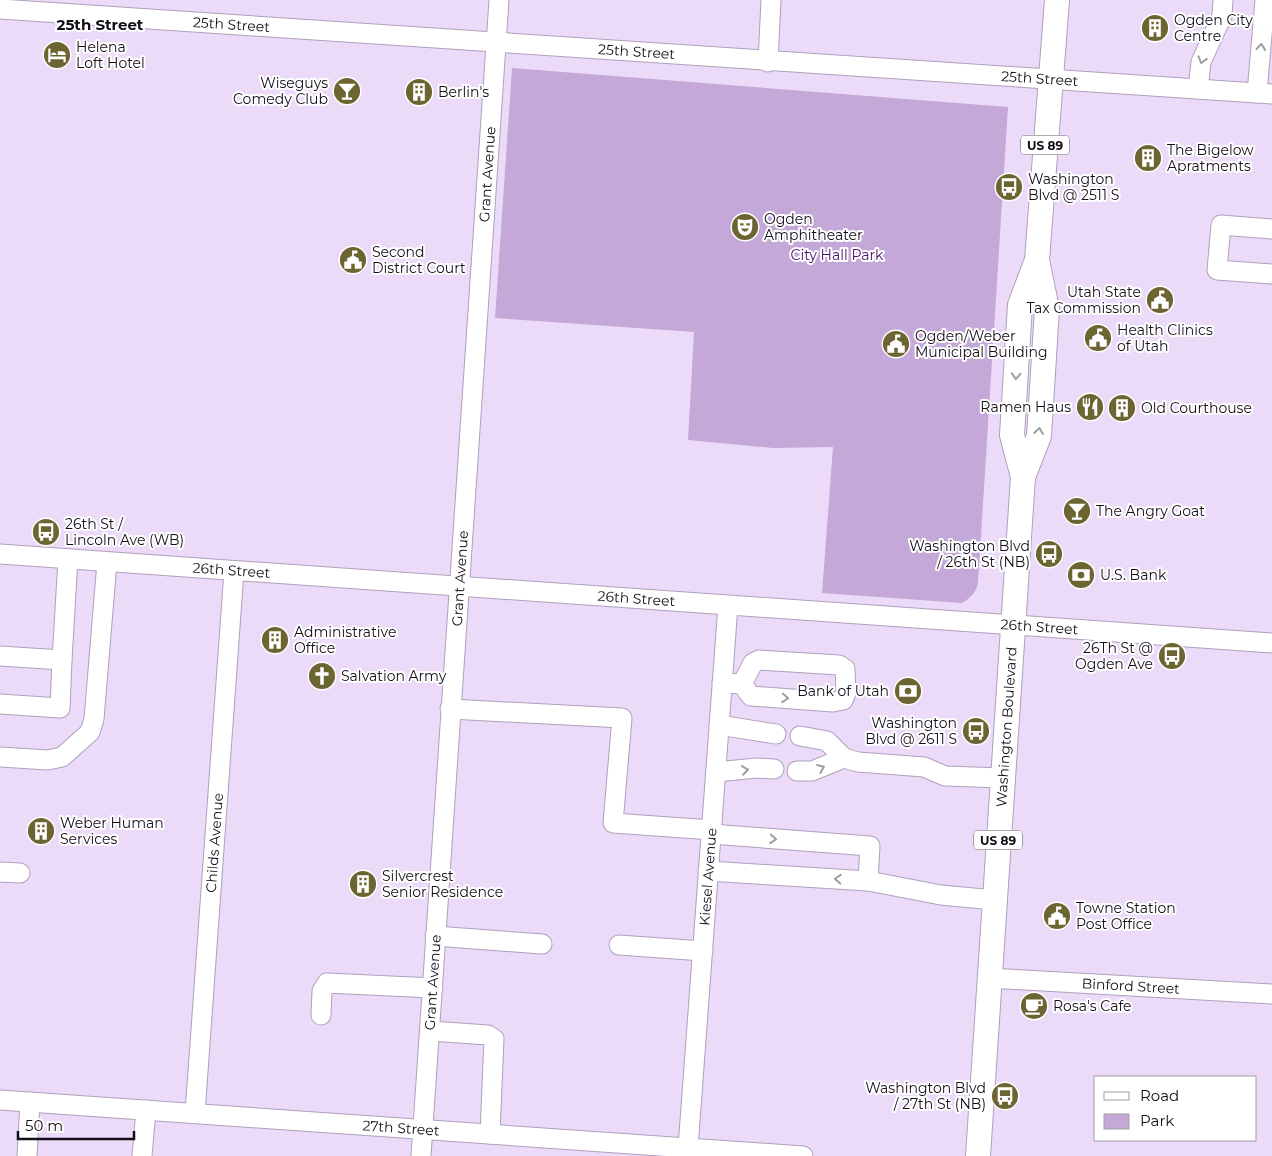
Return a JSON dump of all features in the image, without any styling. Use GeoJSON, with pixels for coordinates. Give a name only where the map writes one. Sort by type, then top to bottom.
{"type":"FeatureCollection","features":[{"type":"Feature","properties":{"kind":"main road","name":"Washington Boulevard"},"geometry":{"type":"LineString","coordinates":[[978,1156],[1022,477],[1039,436],[1047,310],[1037,260],[1049,81],[1057,0]]}},
{"type":"Feature","properties":{"kind":"street","name":"Grant Avenue"},"geometry":{"type":"LineString","coordinates":[[421,1156],[431,1031],[435,936],[458,586],[499,0]]}},
{"type":"Feature","properties":{"kind":"street"},"geometry":{"type":"LineString","coordinates":[[768,62],[771,0]]}},
{"type":"Feature","properties":{"kind":"street"},"geometry":{"type":"LineString","coordinates":[[1198,89],[1200,62],[1222,16],[1223,0]]}},
{"type":"Feature","properties":{"kind":"street"},"geometry":{"type":"LineString","coordinates":[[1265,0],[1265,94]]}},
{"type":"Feature","properties":{"kind":"street","name":"25th Street"},"geometry":{"type":"LineString","coordinates":[[0,9],[1049,81],[1265,94]]}},
{"type":"Feature","properties":{"kind":"street"},"geometry":{"type":"LineString","coordinates":[[1272,229],[1220,225],[1217,270],[1272,274]]}},
{"type":"Feature","properties":{"kind":"street","name":"26th Street"},"geometry":{"type":"LineString","coordinates":[[0,554],[1272,643]]}},
{"type":"Feature","properties":{"kind":"street"},"geometry":{"type":"LineString","coordinates":[[0,704],[60,708],[68,559]]}},
{"type":"Feature","properties":{"kind":"street"},"geometry":{"type":"LineString","coordinates":[[0,757],[48,760],[62,757],[90,732],[94,719],[107,562]]}},
{"type":"Feature","properties":{"kind":"street","name":"Childs Avenue"},"geometry":{"type":"LineString","coordinates":[[195,1114],[234,571]]}},
{"type":"Feature","properties":{"kind":"street","name":"Kiesel Avenue"},"geometry":{"type":"LineString","coordinates":[[688,1148],[728,605]]}},
{"type":"Feature","properties":{"kind":"street"},"geometry":{"type":"LineString","coordinates":[[0,656],[62,660]]}},
{"type":"Feature","properties":{"kind":"street"},"geometry":{"type":"LineString","coordinates":[[760,660],[839,665],[845,669],[844,700],[833,702],[751,696],[742,684],[753,664],[760,660]]}},
{"type":"Feature","properties":{"kind":"street"},"geometry":{"type":"LineString","coordinates":[[722,683],[742,684]]}},
{"type":"Feature","properties":{"kind":"street"},"geometry":{"type":"LineString","coordinates":[[450,709],[622,718],[613,823],[870,846],[868,881]]}},
{"type":"Feature","properties":{"kind":"street"},"geometry":{"type":"LineString","coordinates":[[719,725],[776,734]]}},
{"type":"Feature","properties":{"kind":"street"},"geometry":{"type":"LineString","coordinates":[[800,736],[827,740],[844,758],[858,762],[924,767],[944,776],[1002,778]]}},
{"type":"Feature","properties":{"kind":"street"},"geometry":{"type":"LineString","coordinates":[[797,771],[812,771],[844,758]]}},
{"type":"Feature","properties":{"kind":"street"},"geometry":{"type":"LineString","coordinates":[[716,772],[757,768],[774,769]]}},
{"type":"Feature","properties":{"kind":"street"},"geometry":{"type":"LineString","coordinates":[[708,871],[868,881],[941,895],[994,900]]}},
{"type":"Feature","properties":{"kind":"street"},"geometry":{"type":"LineString","coordinates":[[0,872],[20,874]]}},
{"type":"Feature","properties":{"kind":"street"},"geometry":{"type":"LineString","coordinates":[[435,936],[542,944]]}},
{"type":"Feature","properties":{"kind":"street"},"geometry":{"type":"LineString","coordinates":[[620,945],[703,950]]}},
{"type":"Feature","properties":{"kind":"street","name":"Binford Street"},"geometry":{"type":"LineString","coordinates":[[989,978],[1272,994]]}},
{"type":"Feature","properties":{"kind":"street"},"geometry":{"type":"LineString","coordinates":[[321,1016],[322,991],[327,983],[433,988]]}},
{"type":"Feature","properties":{"kind":"street"},"geometry":{"type":"LineString","coordinates":[[431,1031],[488,1035],[494,1039],[490,1134]]}},
{"type":"Feature","properties":{"kind":"street","name":"27th Street"},"geometry":{"type":"LineString","coordinates":[[0,1100],[490,1134],[659,1151],[688,1148],[803,1156]]}},
{"type":"Feature","properties":{"kind":"street"},"geometry":{"type":"LineString","coordinates":[[27,1156],[30,1102]]}},
{"type":"Feature","properties":{"kind":"street"},"geometry":{"type":"LineString","coordinates":[[142,1156],[146,1110]]}},
{"type":"Feature","properties":{"kind":"green space","name":"City Hall Park"},"geometry":{"type":"Polygon","coordinates":[[[512,68],[1008,107],[978,583],[968,599],[962,603],[822,593],[833,447],[773,448],[688,440],[694,332],[495,318],[512,68]]]}},
{"type":"Feature","properties":{"kind":"place","name":"Ogden City Centre"},"geometry":{"type":"Point","coordinates":[1155,28]}},
{"type":"Feature","properties":{"kind":"place","name":"Helena Loft Hotel"},"geometry":{"type":"Point","coordinates":[57,55]}},
{"type":"Feature","properties":{"kind":"place","name":"Wiseguys Comedy Club"},"geometry":{"type":"Point","coordinates":[347,91]}},
{"type":"Feature","properties":{"kind":"place","name":"Berlin's"},"geometry":{"type":"Point","coordinates":[419,92]}},
{"type":"Feature","properties":{"kind":"place","name":"The Bigelow Apratments"},"geometry":{"type":"Point","coordinates":[1148,158]}},
{"type":"Feature","properties":{"kind":"place","name":"Washington Blvd @ 2511 S"},"geometry":{"type":"Point","coordinates":[1009,187]}},
{"type":"Feature","properties":{"kind":"place","name":"Ogden Amphitheater"},"geometry":{"type":"Point","coordinates":[745,227]}},
{"type":"Feature","properties":{"kind":"place","name":"Second District Court"},"geometry":{"type":"Point","coordinates":[353,260]}},
{"type":"Feature","properties":{"kind":"place","name":"Utah State Tax Commission"},"geometry":{"type":"Point","coordinates":[1160,300]}},
{"type":"Feature","properties":{"kind":"place","name":"Health Clinics of Utah"},"geometry":{"type":"Point","coordinates":[1098,338]}},
{"type":"Feature","properties":{"kind":"place","name":"Ogden/Weber Municipal Building"},"geometry":{"type":"Point","coordinates":[896,344]}},
{"type":"Feature","properties":{"kind":"place","name":"Ramen Haus"},"geometry":{"type":"Point","coordinates":[1090,407]}},
{"type":"Feature","properties":{"kind":"place","name":"Old Courthouse"},"geometry":{"type":"Point","coordinates":[1122,408]}},
{"type":"Feature","properties":{"kind":"place","name":"The Angry Goat"},"geometry":{"type":"Point","coordinates":[1077,511]}},
{"type":"Feature","properties":{"kind":"place","name":"26th St / Lincoln Ave (WB)"},"geometry":{"type":"Point","coordinates":[46,532]}},
{"type":"Feature","properties":{"kind":"place","name":"Washington Blvd / 26th St (NB)"},"geometry":{"type":"Point","coordinates":[1049,554]}},
{"type":"Feature","properties":{"kind":"place","name":"U.S. Bank"},"geometry":{"type":"Point","coordinates":[1081,575]}},
{"type":"Feature","properties":{"kind":"place","name":"Administrative Office"},"geometry":{"type":"Point","coordinates":[275,640]}},
{"type":"Feature","properties":{"kind":"place","name":"26Th St @ Ogden Ave"},"geometry":{"type":"Point","coordinates":[1172,656]}},
{"type":"Feature","properties":{"kind":"place","name":"Salvation Army"},"geometry":{"type":"Point","coordinates":[322,676]}},
{"type":"Feature","properties":{"kind":"place","name":"Bank of Utah"},"geometry":{"type":"Point","coordinates":[908,691]}},
{"type":"Feature","properties":{"kind":"place","name":"Washington Blvd @ 2611 S"},"geometry":{"type":"Point","coordinates":[976,731]}},
{"type":"Feature","properties":{"kind":"place","name":"Weber Human Services"},"geometry":{"type":"Point","coordinates":[41,831]}},
{"type":"Feature","properties":{"kind":"place","name":"Silvercrest Senior Residence"},"geometry":{"type":"Point","coordinates":[363,884]}},
{"type":"Feature","properties":{"kind":"place","name":"Towne Station Post Office"},"geometry":{"type":"Point","coordinates":[1057,916]}},
{"type":"Feature","properties":{"kind":"place","name":"Rosa's Cafe"},"geometry":{"type":"Point","coordinates":[1034,1006]}},
{"type":"Feature","properties":{"kind":"place","name":"Washington Blvd / 27th St (NB)"},"geometry":{"type":"Point","coordinates":[1005,1096]}},
{"type":"Feature","properties":{"kind":"district","name":"25th Street"},"geometry":{"type":"Point","coordinates":[100,24]}}]}
